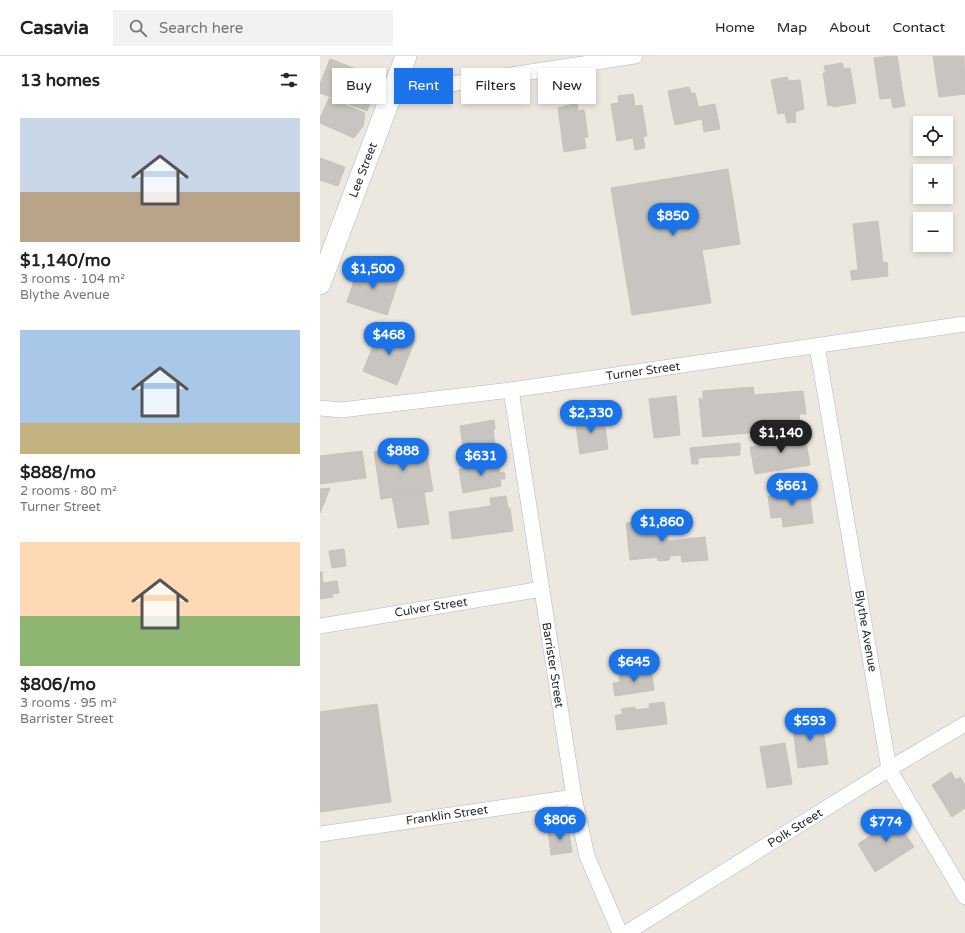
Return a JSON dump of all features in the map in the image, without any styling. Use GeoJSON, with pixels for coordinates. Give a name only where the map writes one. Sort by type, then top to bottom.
{"type":"FeatureCollection","features":[{"type":"Feature","properties":{"kind":"street","name":"Lee Street"},"geometry":{"type":"LineString","coordinates":[[320,284],[405,56]]}},
{"type":"Feature","properties":{"kind":"street"},"geometry":{"type":"LineString","coordinates":[[392,93],[635,56]]}},
{"type":"Feature","properties":{"kind":"street","name":"Turner Street"},"geometry":{"type":"LineString","coordinates":[[320,408],[341,410],[511,390],[965,324]]}},
{"type":"Feature","properties":{"kind":"street","name":"Blythe Avenue"},"geometry":{"type":"LineString","coordinates":[[817,346],[889,769],[965,897]]}},
{"type":"Feature","properties":{"kind":"street","name":"Barrister Street"},"geometry":{"type":"LineString","coordinates":[[511,390],[574,797],[587,856],[620,933]]}},
{"type":"Feature","properties":{"kind":"street","name":"Culver Street"},"geometry":{"type":"LineString","coordinates":[[320,626],[542,589]]}},
{"type":"Feature","properties":{"kind":"street","name":"Polk Street"},"geometry":{"type":"LineString","coordinates":[[626,933],[889,769],[965,724]]}},
{"type":"Feature","properties":{"kind":"street","name":"Franklin Street"},"geometry":{"type":"LineString","coordinates":[[320,834],[574,797]]}},
{"type":"Feature","properties":{"kind":"building"},"geometry":{"type":"Polygon","coordinates":[[[897,56],[905,106],[893,108],[891,98],[880,99],[874,58],[897,56]]]}},
{"type":"Feature","properties":{"kind":"building"},"geometry":{"type":"Polygon","coordinates":[[[933,56],[964,56],[965,94],[939,97],[933,56]]]}},
{"type":"Feature","properties":{"kind":"building"},"geometry":{"type":"Polygon","coordinates":[[[330,59],[354,68],[332,68],[332,98],[320,93],[320,84],[330,59]]]}},
{"type":"Feature","properties":{"kind":"building"},"geometry":{"type":"Polygon","coordinates":[[[842,63],[844,69],[850,68],[856,103],[833,107],[833,105],[828,106],[823,73],[826,73],[824,66],[842,63]]]}},
{"type":"Feature","properties":{"kind":"building"},"geometry":{"type":"Polygon","coordinates":[[[787,77],[789,81],[800,80],[804,109],[795,112],[796,122],[787,123],[785,113],[778,114],[771,80],[787,77]]]}},
{"type":"Feature","properties":{"kind":"building"},"geometry":{"type":"Polygon","coordinates":[[[689,87],[691,93],[695,93],[698,107],[715,104],[720,129],[704,132],[702,119],[675,125],[668,91],[689,87]]]}},
{"type":"Feature","properties":{"kind":"building"},"geometry":{"type":"Polygon","coordinates":[[[633,94],[635,106],[642,105],[647,136],[643,137],[645,148],[635,150],[633,138],[617,141],[611,104],[619,103],[618,96],[633,94]]]}},
{"type":"Feature","properties":{"kind":"building"},"geometry":{"type":"Polygon","coordinates":[[[329,98],[332,99],[332,104],[343,104],[365,113],[363,126],[354,138],[320,123],[320,118],[329,98]]]}},
{"type":"Feature","properties":{"kind":"building"},"geometry":{"type":"Polygon","coordinates":[[[349,104],[370,104],[367,111],[349,104]]]}},
{"type":"Feature","properties":{"kind":"building"},"geometry":{"type":"Polygon","coordinates":[[[577,104],[578,111],[584,110],[588,137],[584,137],[586,148],[564,152],[558,108],[577,104]]]}},
{"type":"Feature","properties":{"kind":"building"},"geometry":{"type":"Polygon","coordinates":[[[320,158],[345,167],[338,186],[320,180],[320,158]]]}},
{"type":"Feature","properties":{"kind":"building"},"geometry":{"type":"Polygon","coordinates":[[[728,169],[740,244],[702,250],[711,303],[632,315],[611,188],[728,169]]]}},
{"type":"Feature","properties":{"kind":"building"},"geometry":{"type":"Polygon","coordinates":[[[878,221],[883,263],[887,262],[888,276],[852,280],[850,271],[858,270],[853,224],[878,221]]]}},
{"type":"Feature","properties":{"kind":"building"},"geometry":{"type":"Polygon","coordinates":[[[359,266],[399,279],[387,315],[347,302],[359,266]]]}},
{"type":"Feature","properties":{"kind":"building"},"geometry":{"type":"Polygon","coordinates":[[[381,326],[415,340],[397,385],[363,371],[381,326]]]}},
{"type":"Feature","properties":{"kind":"building"},"geometry":{"type":"Polygon","coordinates":[[[753,387],[754,395],[803,391],[806,414],[799,414],[800,421],[769,424],[770,431],[703,437],[699,398],[703,400],[703,391],[753,387]]]}},
{"type":"Feature","properties":{"kind":"building"},"geometry":{"type":"Polygon","coordinates":[[[676,396],[680,435],[654,438],[649,399],[676,396]]]}},
{"type":"Feature","properties":{"kind":"building"},"geometry":{"type":"Polygon","coordinates":[[[603,415],[608,449],[580,454],[575,419],[603,415]]]}},
{"type":"Feature","properties":{"kind":"building"},"geometry":{"type":"Polygon","coordinates":[[[494,420],[495,429],[493,430],[496,451],[464,455],[460,426],[494,420]]]}},
{"type":"Feature","properties":{"kind":"building"},"geometry":{"type":"Polygon","coordinates":[[[799,428],[801,438],[805,437],[810,465],[755,474],[750,447],[788,441],[786,430],[799,428]]]}},
{"type":"Feature","properties":{"kind":"building"},"geometry":{"type":"Polygon","coordinates":[[[740,443],[740,455],[698,458],[698,464],[692,464],[690,448],[740,443]]]}},
{"type":"Feature","properties":{"kind":"building"},"geometry":{"type":"Polygon","coordinates":[[[425,444],[433,491],[381,499],[374,452],[425,444]]]}},
{"type":"Feature","properties":{"kind":"building"},"geometry":{"type":"Polygon","coordinates":[[[362,451],[366,478],[320,484],[320,456],[362,451]]]}},
{"type":"Feature","properties":{"kind":"building"},"geometry":{"type":"Polygon","coordinates":[[[498,462],[500,473],[504,472],[505,479],[500,479],[501,486],[463,493],[459,469],[498,462]]]}},
{"type":"Feature","properties":{"kind":"building"},"geometry":{"type":"Polygon","coordinates":[[[330,488],[320,513],[320,489],[330,488]]]}},
{"type":"Feature","properties":{"kind":"building"},"geometry":{"type":"Polygon","coordinates":[[[809,488],[813,523],[783,527],[782,517],[771,518],[768,496],[779,498],[780,491],[809,488]]]}},
{"type":"Feature","properties":{"kind":"building"},"geometry":{"type":"Polygon","coordinates":[[[424,492],[429,524],[398,528],[392,496],[424,492]]]}},
{"type":"Feature","properties":{"kind":"building"},"geometry":{"type":"Polygon","coordinates":[[[506,496],[508,508],[510,508],[513,531],[452,539],[449,512],[491,506],[490,498],[506,496]]]}},
{"type":"Feature","properties":{"kind":"building"},"geometry":{"type":"Polygon","coordinates":[[[665,519],[668,541],[705,537],[708,560],[682,562],[681,555],[670,556],[669,560],[658,561],[657,557],[630,560],[626,523],[665,519]]]}},
{"type":"Feature","properties":{"kind":"building"},"geometry":{"type":"Polygon","coordinates":[[[344,549],[346,566],[332,568],[329,551],[344,549]]]}},
{"type":"Feature","properties":{"kind":"building"},"geometry":{"type":"Polygon","coordinates":[[[320,572],[322,572],[323,583],[337,581],[339,593],[332,594],[333,597],[320,599],[320,572]]]}},
{"type":"Feature","properties":{"kind":"building"},"geometry":{"type":"Polygon","coordinates":[[[651,669],[654,690],[615,696],[613,683],[620,682],[619,674],[651,669]]]}},
{"type":"Feature","properties":{"kind":"building"},"geometry":{"type":"Polygon","coordinates":[[[664,702],[667,724],[617,730],[615,716],[623,714],[621,709],[635,707],[635,710],[650,708],[649,704],[664,702]]]}},
{"type":"Feature","properties":{"kind":"building"},"geometry":{"type":"Polygon","coordinates":[[[377,704],[391,802],[320,812],[320,712],[377,704]]]}},
{"type":"Feature","properties":{"kind":"building"},"geometry":{"type":"Polygon","coordinates":[[[821,716],[828,764],[798,768],[792,720],[821,716]]]}},
{"type":"Feature","properties":{"kind":"building"},"geometry":{"type":"Polygon","coordinates":[[[785,743],[792,784],[767,788],[760,747],[785,743]]]}},
{"type":"Feature","properties":{"kind":"building"},"geometry":{"type":"Polygon","coordinates":[[[951,772],[956,780],[960,777],[965,785],[965,808],[952,817],[932,785],[951,772]]]}},
{"type":"Feature","properties":{"kind":"building"},"geometry":{"type":"Polygon","coordinates":[[[891,812],[914,847],[875,872],[858,844],[882,828],[877,821],[891,812]]]}},
{"type":"Feature","properties":{"kind":"building"},"geometry":{"type":"Polygon","coordinates":[[[568,827],[572,852],[551,855],[548,830],[568,827]]]}}]}
